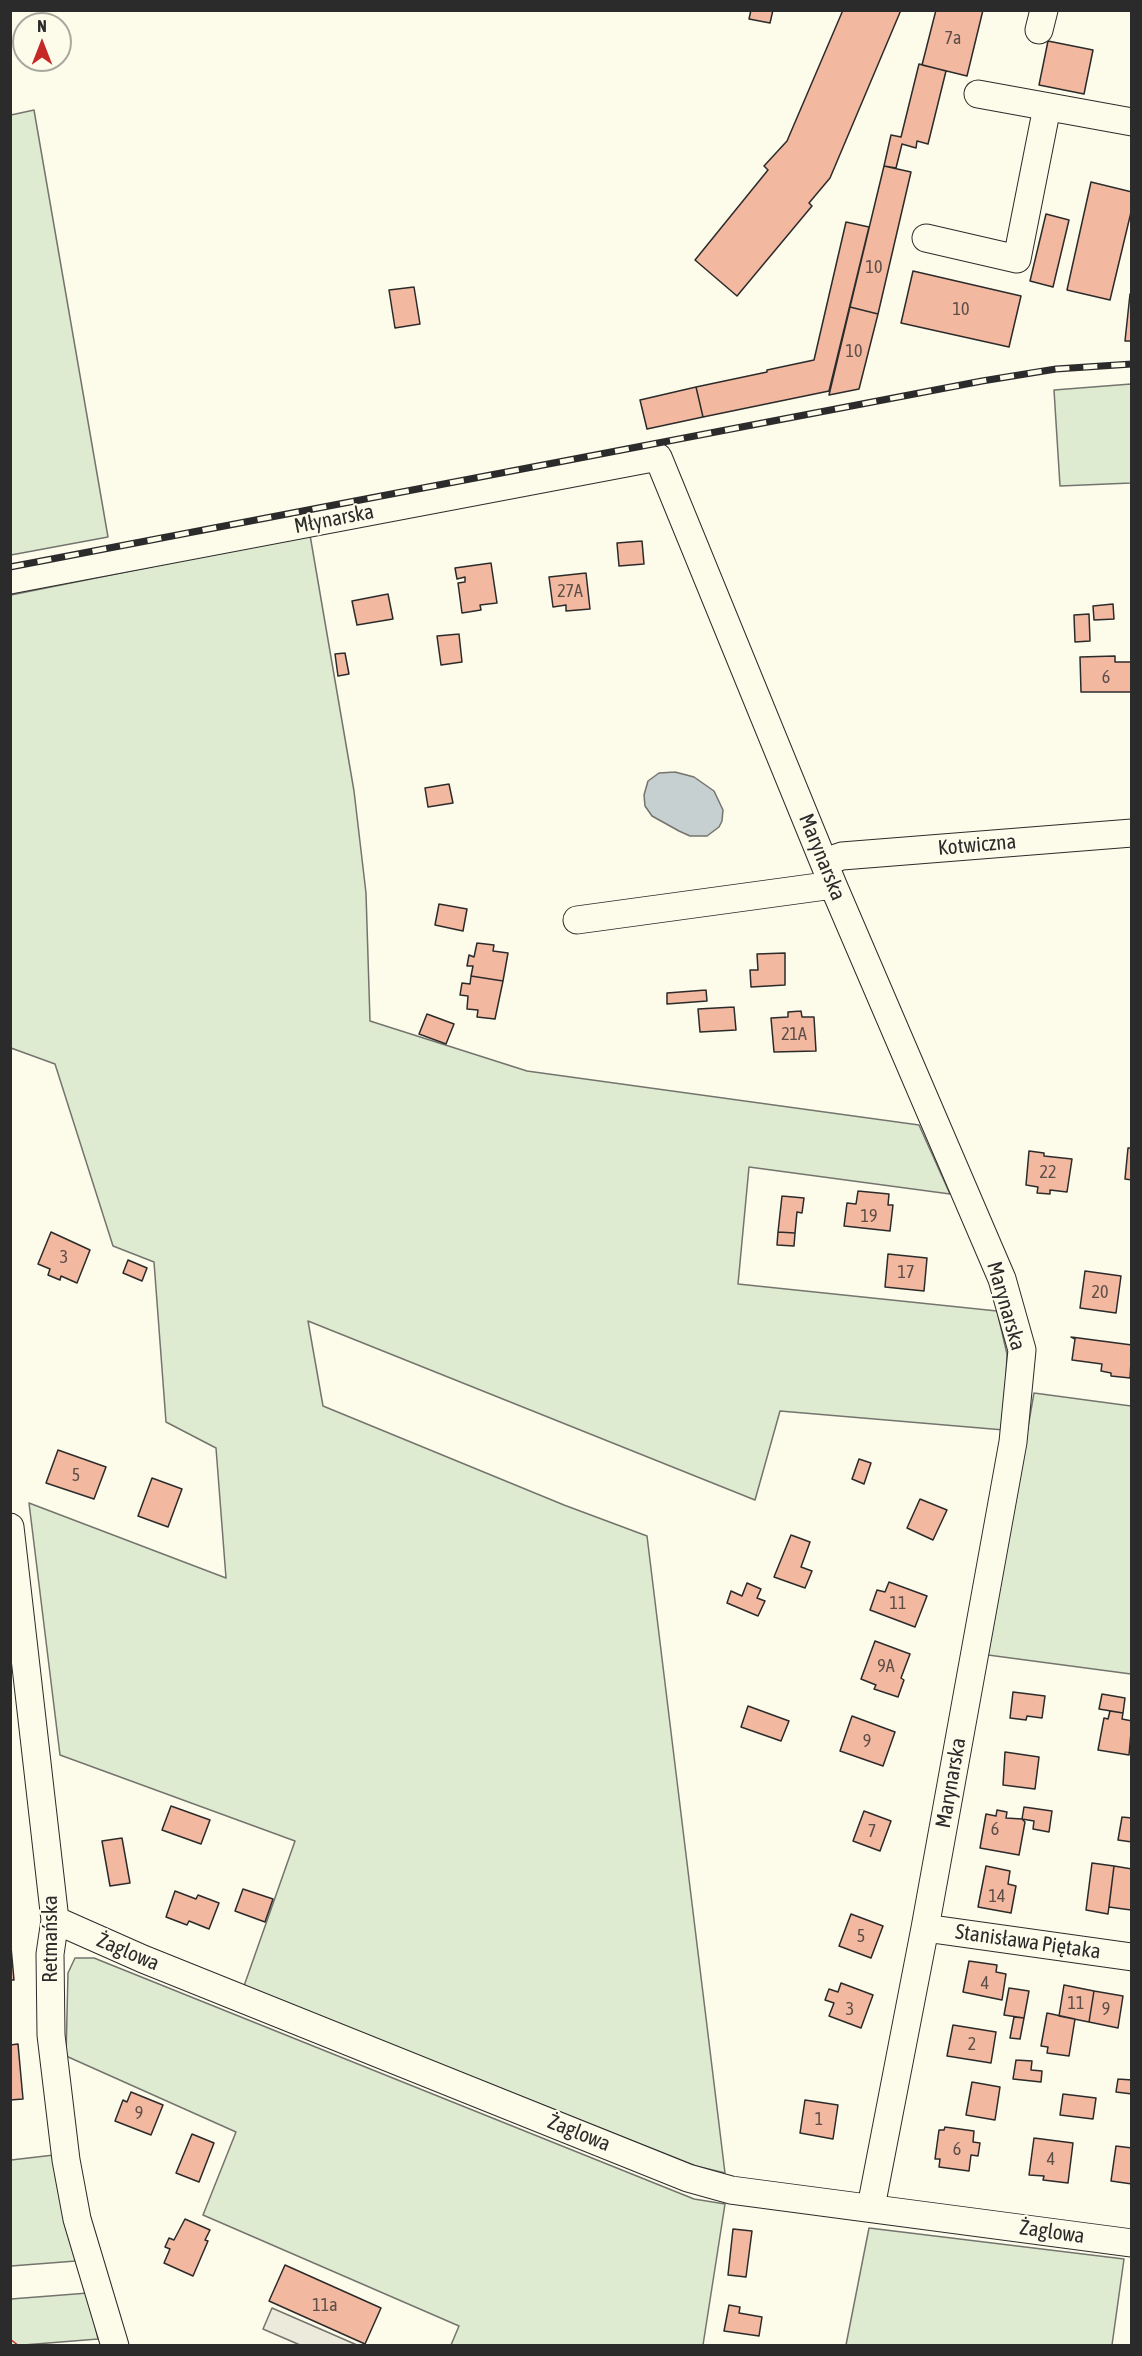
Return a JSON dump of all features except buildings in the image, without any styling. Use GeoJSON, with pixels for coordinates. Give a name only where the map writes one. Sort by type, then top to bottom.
{"type":"FeatureCollection","features":[{"type":"Feature","properties":{"kind":"street"},"geometry":{"type":"LineString","coordinates":[[978,94],[1131,122]]}},
{"type":"Feature","properties":{"kind":"street"},"geometry":{"type":"LineString","coordinates":[[926,238],[1017,259],[1047,107]]}},
{"type":"Feature","properties":{"kind":"street","name":"Młynarska"},"geometry":{"type":"LineString","coordinates":[[10,580],[658,458]]}},
{"type":"Feature","properties":{"kind":"street","name":"Marynarska"},"geometry":{"type":"LineString","coordinates":[[658,458],[828,874],[1002,1279],[1022,1350],[1013,1442],[871,2207]]}},
{"type":"Feature","properties":{"kind":"street","name":"Kotwiczna"},"geometry":{"type":"LineString","coordinates":[[577,920],[828,874],[842,856],[1131,833]]}},
{"type":"Feature","properties":{"kind":"street","name":"Retmańska"},"geometry":{"type":"LineString","coordinates":[[11,1544],[54,1920],[50,1954],[51,2035],[66,2160],[77,2219],[115,2346]]}},
{"type":"Feature","properties":{"kind":"street","name":"Żaglowa"},"geometry":{"type":"LineString","coordinates":[[54,1920],[144,1959],[688,2178],[731,2190],[1131,2243]]}},
{"type":"Feature","properties":{"kind":"street","name":"Stanisława Piętaka"},"geometry":{"type":"LineString","coordinates":[[924,1928],[1131,1956]]}},
{"type":"Feature","properties":{"kind":"green space"},"geometry":{"type":"Polygon","coordinates":[[[34,110],[108,537],[11,555],[11,115],[34,110]]]}},
{"type":"Feature","properties":{"kind":"green space"},"geometry":{"type":"Polygon","coordinates":[[[1131,384],[1131,483],[1060,486],[1054,390],[1131,384]]]}},
{"type":"Feature","properties":{"kind":"green space"},"geometry":{"type":"Polygon","coordinates":[[[310,535],[354,791],[366,893],[370,1021],[527,1071],[919,1125],[950,1194],[749,1167],[738,1284],[997,1311],[1007,1354],[1004,1430],[780,1411],[755,1500],[308,1321],[323,1406],[564,1505],[647,1536],[725,2173],[696,2166],[244,1986],[295,1841],[60,1755],[29,1503],[226,1578],[216,1448],[166,1422],[154,1262],[113,1246],[55,1064],[11,1048],[11,595],[310,535]]]}},
{"type":"Feature","properties":{"kind":"green space"},"geometry":{"type":"Polygon","coordinates":[[[1034,1393],[1131,1406],[1131,1674],[988,1655],[1034,1393]]]}},
{"type":"Feature","properties":{"kind":"green space"},"geometry":{"type":"Polygon","coordinates":[[[75,1958],[94,1958],[694,2199],[725,2204],[703,2345],[451,2345],[459,2326],[203,2215],[236,2132],[66,2056],[68,1973],[75,1958]]]}},
{"type":"Feature","properties":{"kind":"green space"},"geometry":{"type":"Polygon","coordinates":[[[54,2155],[76,2261],[11,2266],[11,2160],[54,2155]]]}},
{"type":"Feature","properties":{"kind":"green space"},"geometry":{"type":"Polygon","coordinates":[[[869,2228],[1124,2259],[1112,2345],[846,2345],[869,2228]]]}},
{"type":"Feature","properties":{"kind":"green space"},"geometry":{"type":"Polygon","coordinates":[[[88,2293],[98,2339],[11,2346],[11,2299],[88,2293]]]}},
{"type":"Feature","properties":{"kind":"shaded area"},"geometry":{"type":"Polygon","coordinates":[[[675,772],[694,777],[714,791],[723,810],[722,821],[719,827],[707,836],[690,836],[679,831],[652,816],[645,806],[644,795],[648,781],[659,773],[675,772]]]}},
{"type":"Feature","properties":{"kind":"shaded area"},"geometry":{"type":"Polygon","coordinates":[[[272,2308],[357,2345],[300,2345],[263,2329],[272,2308]]]}},
{"type":"Feature","properties":{"kind":"railway"},"geometry":{"type":"LineString","coordinates":[[10,567],[982,381],[1056,369],[1132,364]]}},
{"type":"Feature","properties":{"kind":"power"},"geometry":{"type":"LineString","coordinates":[[10,2339],[19,2346]]}}]}
